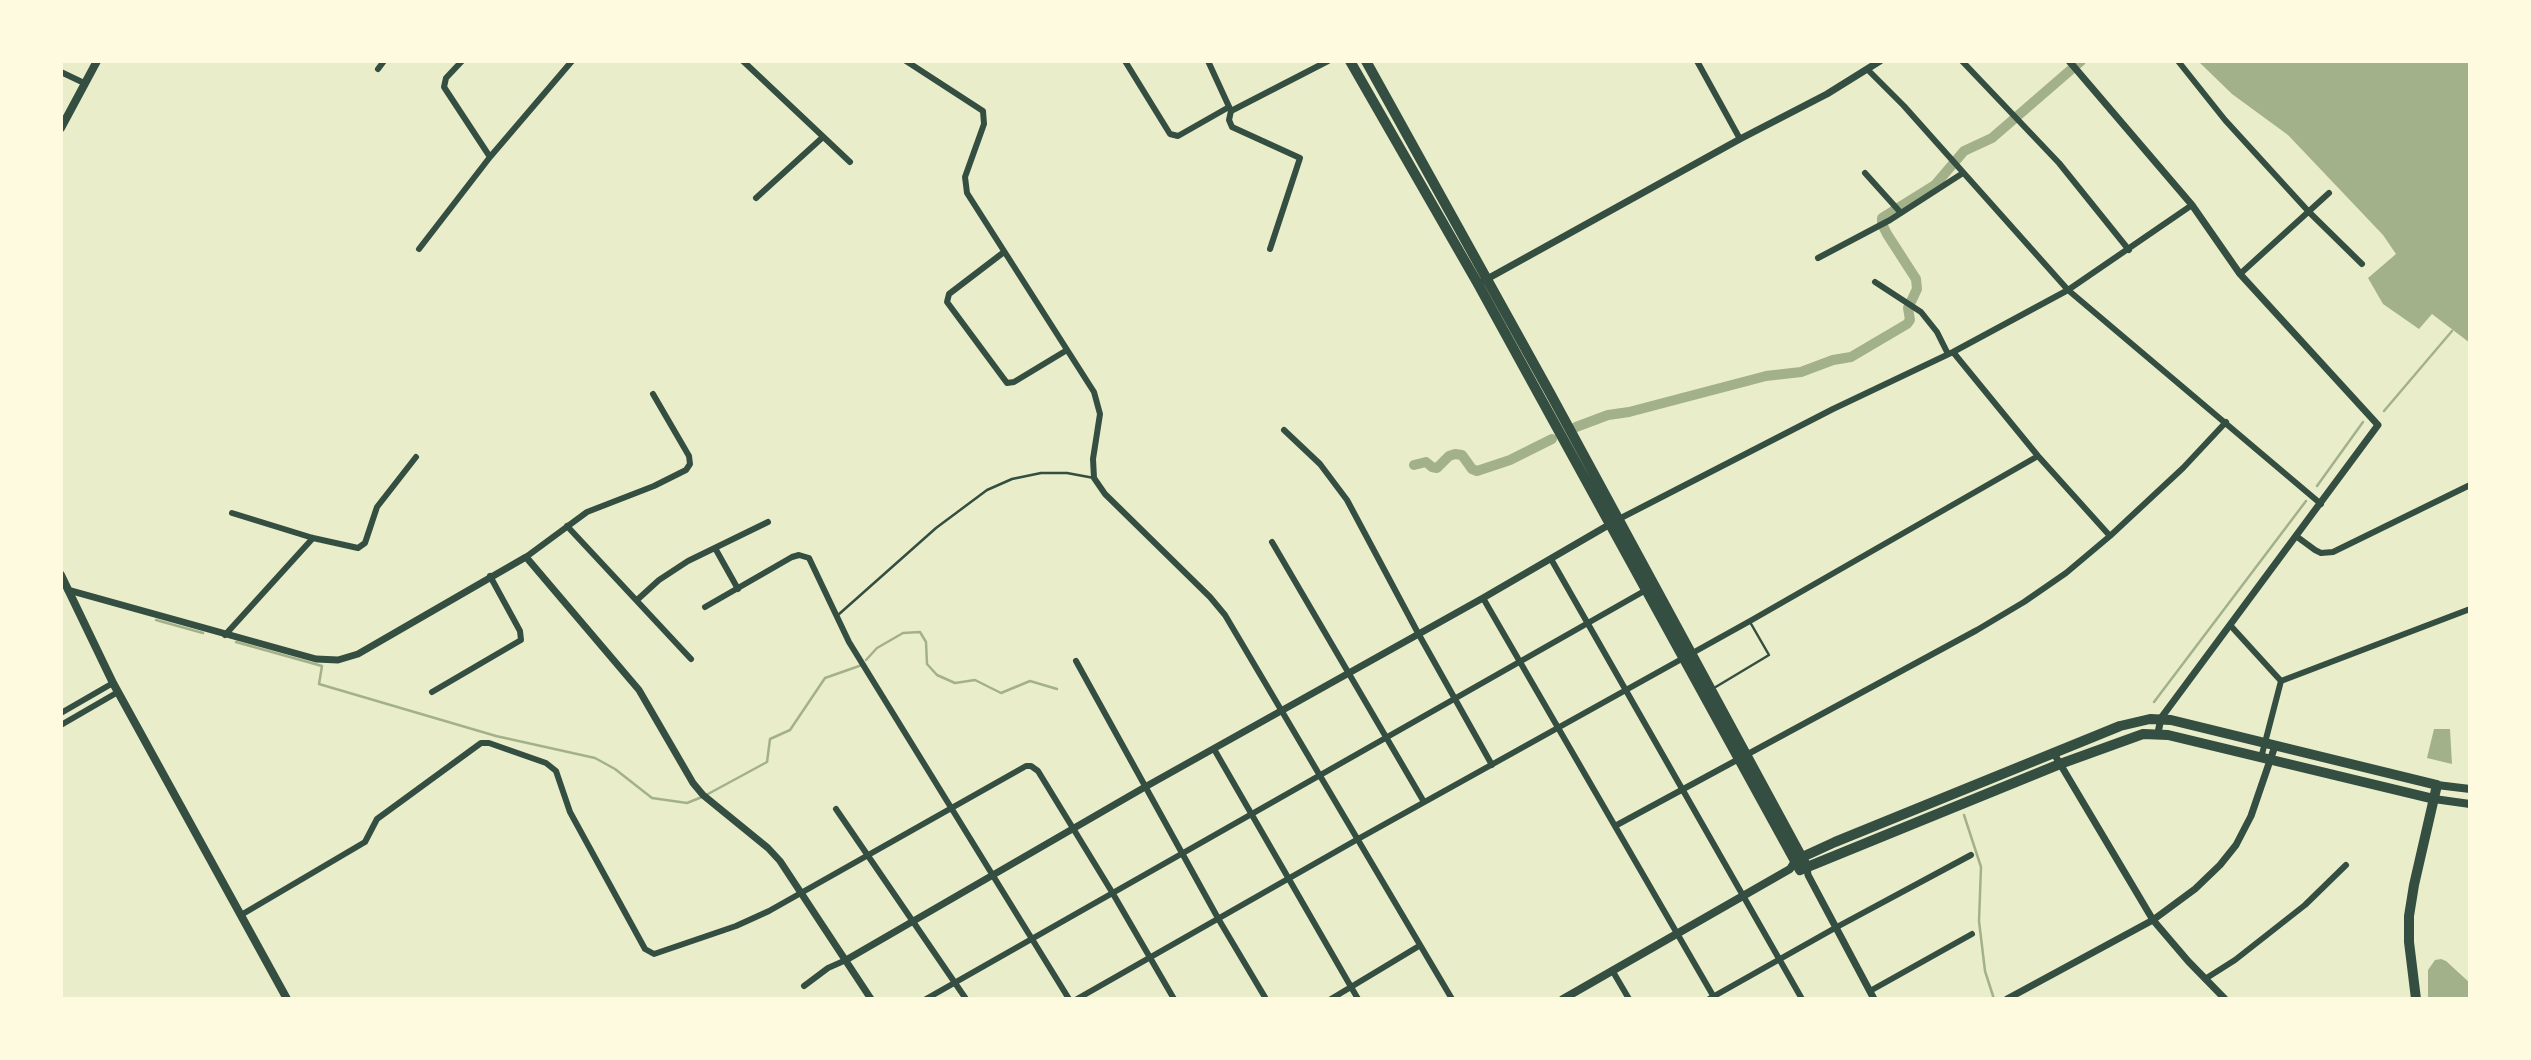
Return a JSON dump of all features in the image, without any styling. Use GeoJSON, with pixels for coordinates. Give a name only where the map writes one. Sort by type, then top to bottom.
{"type":"FeatureCollection","features":[{"type":"Feature","properties":{"kind":"main road"},"geometry":{"type":"LineString","coordinates":[[61,128],[97,61]]}},
{"type":"Feature","properties":{"kind":"main road"},"geometry":{"type":"LineString","coordinates":[[1350,61],[1401,150],[1483,281]]}},
{"type":"Feature","properties":{"kind":"main road"},"geometry":{"type":"LineString","coordinates":[[1366,61],[1800,867]]}},
{"type":"Feature","properties":{"kind":"main road"},"geometry":{"type":"LineString","coordinates":[[1401,150],[1412,144]]}},
{"type":"Feature","properties":{"kind":"main road"},"geometry":{"type":"LineString","coordinates":[[1614,522],[1646,590],[1711,689],[1743,757]]}},
{"type":"Feature","properties":{"kind":"main road"},"geometry":{"type":"LineString","coordinates":[[61,575],[65,589],[113,683],[287,999]]}},
{"type":"Feature","properties":{"kind":"main road"},"geometry":{"type":"LineString","coordinates":[[1800,867],[1835,842],[1951,794],[2131,722],[2161,718],[2437,785],[2470,789]]}},
{"type":"Feature","properties":{"kind":"main road"},"geometry":{"type":"LineString","coordinates":[[1563,999],[1742,895],[1800,867],[2134,736],[2158,733],[2434,799],[2470,804]]}},
{"type":"Feature","properties":{"kind":"main road"},"geometry":{"type":"LineString","coordinates":[[2416,999],[2409,942],[2409,916],[2437,785]]}},
{"type":"Feature","properties":{"kind":"main road"},"geometry":{"type":"LineString","coordinates":[[1951,794],[1956,806]]}},
{"type":"Feature","properties":{"kind":"street"},"geometry":{"type":"LineString","coordinates":[[377,69],[384,61]]}},
{"type":"Feature","properties":{"kind":"street"},"geometry":{"type":"LineString","coordinates":[[462,61],[446,78],[444,87],[490,157]]}},
{"type":"Feature","properties":{"kind":"street"},"geometry":{"type":"LineString","coordinates":[[419,249],[490,157],[572,61]]}},
{"type":"Feature","properties":{"kind":"street"},"geometry":{"type":"LineString","coordinates":[[743,61],[850,162]]}},
{"type":"Feature","properties":{"kind":"street"},"geometry":{"type":"LineString","coordinates":[[906,61],[915,64],[983,111],[984,124],[968,169],[965,186],[972,202],[1094,392],[1100,424],[1093,459],[1094,478],[1105,494],[1225,615],[1452,999]]}},
{"type":"Feature","properties":{"kind":"street"},"geometry":{"type":"LineString","coordinates":[[1125,61],[1170,134],[1178,135],[1328,61]]}},
{"type":"Feature","properties":{"kind":"street"},"geometry":{"type":"LineString","coordinates":[[1208,61],[1230,109],[1228,120],[1232,127],[1300,158],[1270,249]]}},
{"type":"Feature","properties":{"kind":"street"},"geometry":{"type":"LineString","coordinates":[[1697,61],[1740,139]]}},
{"type":"Feature","properties":{"kind":"street"},"geometry":{"type":"LineString","coordinates":[[1483,281],[1880,61]]}},
{"type":"Feature","properties":{"kind":"street"},"geometry":{"type":"LineString","coordinates":[[1962,61],[2059,163],[2129,250]]}},
{"type":"Feature","properties":{"kind":"street"},"geometry":{"type":"LineString","coordinates":[[2069,61],[2192,205],[2240,274],[2378,425],[2161,718],[2158,733]]}},
{"type":"Feature","properties":{"kind":"street"},"geometry":{"type":"LineString","coordinates":[[2178,61],[2225,120],[2309,212],[2362,264]]}},
{"type":"Feature","properties":{"kind":"street"},"geometry":{"type":"LineString","coordinates":[[1868,70],[1904,106],[2068,290],[2321,504]]}},
{"type":"Feature","properties":{"kind":"street"},"geometry":{"type":"LineString","coordinates":[[61,72],[84,83]]}},
{"type":"Feature","properties":{"kind":"street"},"geometry":{"type":"LineString","coordinates":[[756,198],[823,137]]}},
{"type":"Feature","properties":{"kind":"street"},"geometry":{"type":"LineString","coordinates":[[1818,258],[1890,220],[1961,171]]}},
{"type":"Feature","properties":{"kind":"street"},"geometry":{"type":"LineString","coordinates":[[1865,173],[1900,213]]}},
{"type":"Feature","properties":{"kind":"street"},"geometry":{"type":"LineString","coordinates":[[2240,274],[2329,193]]}},
{"type":"Feature","properties":{"kind":"street"},"geometry":{"type":"LineString","coordinates":[[804,986],[828,968],[1614,522],[1833,409],[1950,353],[2068,290],[2192,205]]}},
{"type":"Feature","properties":{"kind":"street"},"geometry":{"type":"LineString","coordinates":[[1004,252],[948,294],[947,302],[1007,383],[1014,383],[1067,350]]}},
{"type":"Feature","properties":{"kind":"street"},"geometry":{"type":"LineString","coordinates":[[1875,282],[1916,308],[1937,332],[1950,353],[2110,536]]}},
{"type":"Feature","properties":{"kind":"street"},"geometry":{"type":"LineString","coordinates":[[65,589],[316,659],[349,658],[526,557],[587,512],[664,482],[688,468],[689,456],[653,394]]}},
{"type":"Feature","properties":{"kind":"street"},"geometry":{"type":"LineString","coordinates":[[1615,826],[2012,609],[2066,573],[2110,536],[2183,468],[2226,422]]}},
{"type":"Feature","properties":{"kind":"street"},"geometry":{"type":"LineString","coordinates":[[1284,430],[1321,464],[1359,520],[1492,765]]}},
{"type":"Feature","properties":{"kind":"street"},"geometry":{"type":"LineString","coordinates":[[1077,999],[2038,456]]}},
{"type":"Feature","properties":{"kind":"street"},"geometry":{"type":"LineString","coordinates":[[232,513],[313,538],[354,548],[362,546],[377,507],[416,457]]}},
{"type":"Feature","properties":{"kind":"street"},"geometry":{"type":"LineString","coordinates":[[2296,536],[2321,553],[2333,552],[2470,485]]}},
{"type":"Feature","properties":{"kind":"street"},"geometry":{"type":"LineString","coordinates":[[637,600],[673,570],[768,522]]}},
{"type":"Feature","properties":{"kind":"street"},"geometry":{"type":"LineString","coordinates":[[567,526],[691,659]]}},
{"type":"Feature","properties":{"kind":"street"},"geometry":{"type":"LineString","coordinates":[[225,635],[313,538]]}},
{"type":"Feature","properties":{"kind":"street"},"geometry":{"type":"LineString","coordinates":[[1272,542],[1424,802]]}},
{"type":"Feature","properties":{"kind":"street"},"geometry":{"type":"LineString","coordinates":[[715,548],[738,589]]}},
{"type":"Feature","properties":{"kind":"street"},"geometry":{"type":"LineString","coordinates":[[705,607],[792,557],[804,556],[812,562],[835,617],[1069,999]]}},
{"type":"Feature","properties":{"kind":"street"},"geometry":{"type":"LineString","coordinates":[[526,557],[634,682],[693,783],[703,795],[768,848],[802,894],[871,999]]}},
{"type":"Feature","properties":{"kind":"street"},"geometry":{"type":"LineString","coordinates":[[1550,559],[1802,999]]}},
{"type":"Feature","properties":{"kind":"street"},"geometry":{"type":"LineString","coordinates":[[432,692],[521,640],[520,631],[490,576]]}},
{"type":"Feature","properties":{"kind":"street"},"geometry":{"type":"LineString","coordinates":[[926,999],[1646,590]]}},
{"type":"Feature","properties":{"kind":"street"},"geometry":{"type":"LineString","coordinates":[[1483,598],[1713,998],[1779,959],[1971,855]]}},
{"type":"Feature","properties":{"kind":"street"},"geometry":{"type":"LineString","coordinates":[[2281,681],[2470,609]]}},
{"type":"Feature","properties":{"kind":"street"},"geometry":{"type":"LineString","coordinates":[[2230,625],[2281,681]]}},
{"type":"Feature","properties":{"kind":"street"},"geometry":{"type":"LineString","coordinates":[[1076,661],[1144,787],[1266,999]]}},
{"type":"Feature","properties":{"kind":"street"},"geometry":{"type":"LineString","coordinates":[[2007,999],[2153,920],[2220,865],[2236,845],[2255,807],[2281,681]]}},
{"type":"Feature","properties":{"kind":"street"},"geometry":{"type":"LineString","coordinates":[[61,713],[113,683]]}},
{"type":"Feature","properties":{"kind":"street"},"geometry":{"type":"LineString","coordinates":[[61,725],[118,692]]}},
{"type":"Feature","properties":{"kind":"street"},"geometry":{"type":"LineString","coordinates":[[81,702],[86,710]]}},
{"type":"Feature","properties":{"kind":"street"},"geometry":{"type":"LineString","coordinates":[[241,915],[365,842],[377,818],[478,745],[485,743],[546,763],[556,771],[566,804],[649,953],[659,953],[736,926],[802,894],[1026,766],[1031,766],[1038,771],[1174,999]]}},
{"type":"Feature","properties":{"kind":"street"},"geometry":{"type":"LineString","coordinates":[[1214,749],[1359,999]]}},
{"type":"Feature","properties":{"kind":"street"},"geometry":{"type":"LineString","coordinates":[[2053,752],[2153,920],[2225,999]]}},
{"type":"Feature","properties":{"kind":"street"},"geometry":{"type":"LineString","coordinates":[[836,809],[966,999]]}},
{"type":"Feature","properties":{"kind":"street"},"geometry":{"type":"LineString","coordinates":[[2205,979],[2235,960],[2305,905],[2346,865]]}},
{"type":"Feature","properties":{"kind":"street"},"geometry":{"type":"LineString","coordinates":[[1800,867],[1872,995],[1972,934]]}},
{"type":"Feature","properties":{"kind":"street"},"geometry":{"type":"LineString","coordinates":[[1331,999],[1419,946]]}},
{"type":"Feature","properties":{"kind":"street"},"geometry":{"type":"LineString","coordinates":[[1612,970],[1629,999]]}},
{"type":"Feature","properties":{"kind":"lane"},"geometry":{"type":"LineString","coordinates":[[835,617],[936,528],[987,490],[1012,479],[1041,473],[1094,478]]}},
{"type":"Feature","properties":{"kind":"lane"},"geometry":{"type":"LineString","coordinates":[[1711,689],[1769,655],[1750,621]]}},
{"type":"Feature","properties":{"kind":"shaded area"},"geometry":{"type":"Polygon","coordinates":[[[2198,61],[2470,61],[2470,343],[2432,314],[2419,329],[2383,304],[2368,278],[2396,254],[2383,235],[2288,135],[2232,94],[2198,61]]]}},
{"type":"Feature","properties":{"kind":"shaded area"},"geometry":{"type":"Polygon","coordinates":[[[2434,729],[2450,729],[2452,764],[2427,758],[2434,729]]]}},
{"type":"Feature","properties":{"kind":"shaded area"},"geometry":{"type":"Polygon","coordinates":[[[2441,959],[2470,983],[2470,999],[2428,999],[2428,970],[2435,960],[2441,959]]]}},
{"type":"Feature","properties":{"kind":"waterway"},"geometry":{"type":"LineString","coordinates":[[1576,427],[1608,415],[1629,412],[1766,376],[1801,372],[1833,360],[1851,357],[1907,324],[1910,320],[1908,308],[1917,289],[1916,279],[1887,234],[1882,218],[1935,185],[1964,151],[1992,138],[2081,61]]}},
{"type":"Feature","properties":{"kind":"waterway"},"geometry":{"type":"LineString","coordinates":[[2384,411],[2452,331]]}},
{"type":"Feature","properties":{"kind":"waterway"},"geometry":{"type":"LineString","coordinates":[[2317,486],[2363,422]]}},
{"type":"Feature","properties":{"kind":"waterway"},"geometry":{"type":"LineString","coordinates":[[1414,465],[1426,462],[1437,468],[1449,456],[1455,454],[1462,455],[1472,469],[1477,471],[1510,460],[1552,439]]}},
{"type":"Feature","properties":{"kind":"waterway"},"geometry":{"type":"LineString","coordinates":[[2154,702],[2306,501]]}},
{"type":"Feature","properties":{"kind":"waterway"},"geometry":{"type":"LineString","coordinates":[[156,620],[203,633]]}},
{"type":"Feature","properties":{"kind":"waterway"},"geometry":{"type":"LineString","coordinates":[[866,660],[877,648],[903,633],[920,632],[926,642],[927,664],[937,675],[955,683],[975,680],[1001,693],[1030,681],[1057,689]]}},
{"type":"Feature","properties":{"kind":"waterway"},"geometry":{"type":"LineString","coordinates":[[236,642],[322,666],[319,684],[496,736],[595,758],[615,769],[652,798],[687,803],[702,797]]}},
{"type":"Feature","properties":{"kind":"waterway"},"geometry":{"type":"LineString","coordinates":[[708,794],[767,762],[770,739],[790,730],[825,678],[862,665]]}},
{"type":"Feature","properties":{"kind":"waterway"},"geometry":{"type":"LineString","coordinates":[[1964,815],[1981,867],[1979,921],[1985,971],[1994,999]]}}]}
